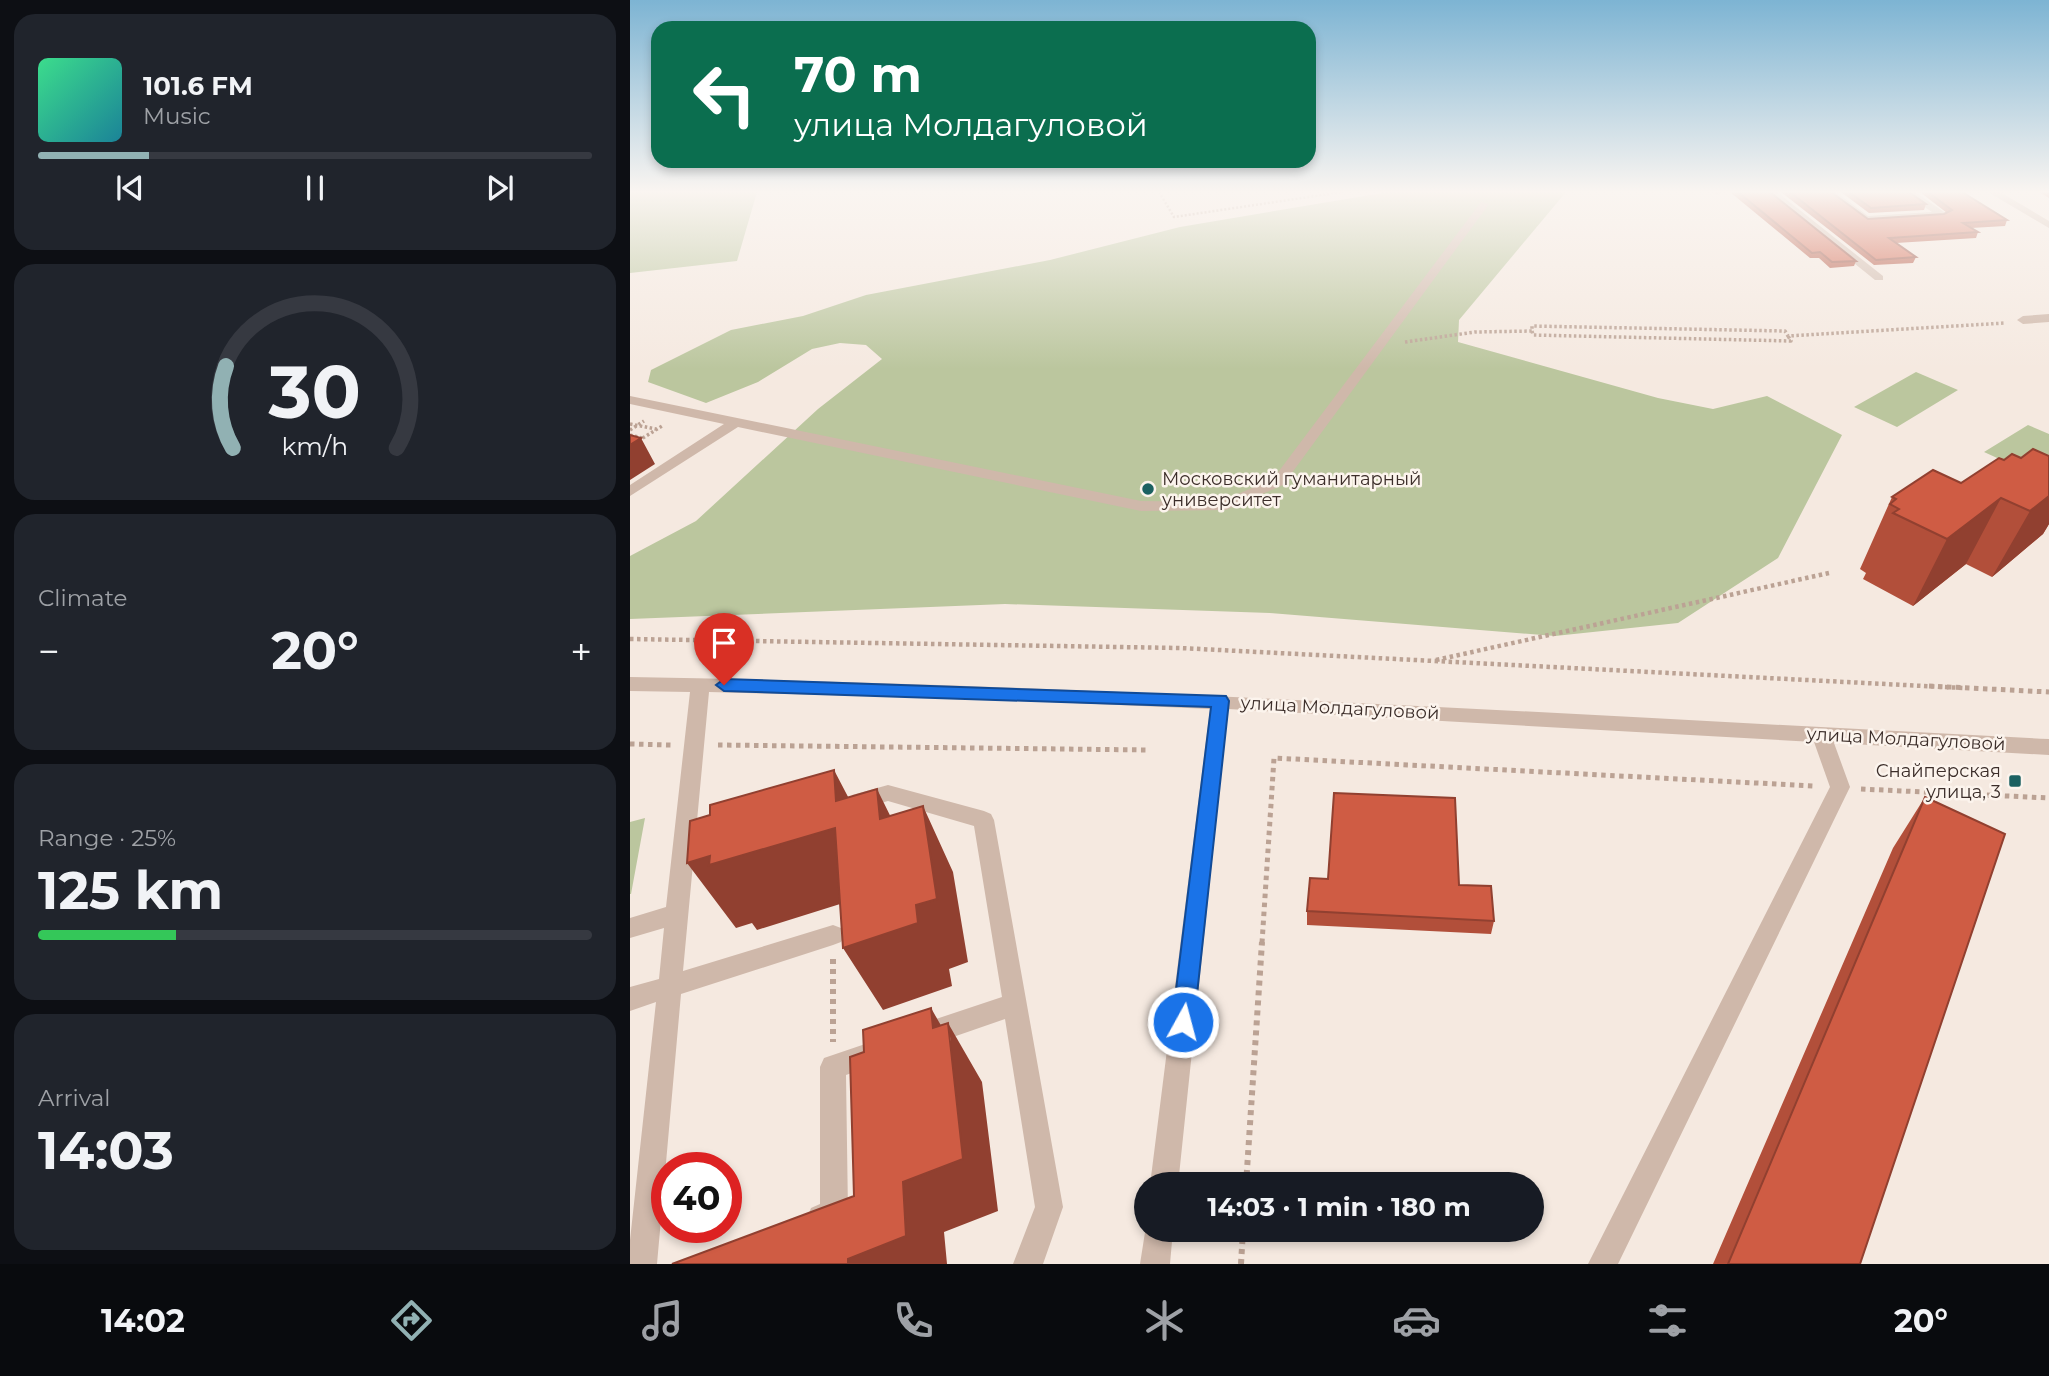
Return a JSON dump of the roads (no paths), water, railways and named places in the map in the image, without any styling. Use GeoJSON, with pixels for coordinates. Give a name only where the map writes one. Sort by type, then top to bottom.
{"type":"FeatureCollection","features":[{"type":"Feature","properties":{"kind":"street"},"geometry":{"type":"LineString","coordinates":[[630,400],[1141,506],[1221,507],[1278,482],[1450,251]]}},
{"type":"Feature","properties":{"kind":"street"},"geometry":{"type":"LineString","coordinates":[[1845,251],[1879,278]]}},
{"type":"Feature","properties":{"kind":"street"},"geometry":{"type":"LineString","coordinates":[[2024,320],[2049,318]]}},
{"type":"Feature","properties":{"kind":"street"},"geometry":{"type":"LineString","coordinates":[[630,492],[736,422]]}},
{"type":"Feature","properties":{"kind":"street","name":"улица Молдагуловой"},"geometry":{"type":"LineString","coordinates":[[630,684],[1220,701],[2049,747]]}},
{"type":"Feature","properties":{"kind":"street"},"geometry":{"type":"LineString","coordinates":[[642,1264],[700,685]]}},
{"type":"Feature","properties":{"kind":"street"},"geometry":{"type":"LineString","coordinates":[[1166,1172],[1220,701]]}},
{"type":"Feature","properties":{"kind":"street"},"geometry":{"type":"LineString","coordinates":[[1603,1264],[1840,788],[1821,734]]}},
{"type":"Feature","properties":{"kind":"street"},"geometry":{"type":"LineString","coordinates":[[836,807],[888,793],[984,820],[1049,1207],[1028,1264]]}},
{"type":"Feature","properties":{"kind":"street"},"geometry":{"type":"LineString","coordinates":[[684,850],[709,843]]}},
{"type":"Feature","properties":{"kind":"street"},"geometry":{"type":"LineString","coordinates":[[630,928],[677,914]]}},
{"type":"Feature","properties":{"kind":"street"},"geometry":{"type":"LineString","coordinates":[[630,999],[833,935]]}},
{"type":"Feature","properties":{"kind":"street"},"geometry":{"type":"LineString","coordinates":[[798,1227],[834,1213],[833,1067],[1015,1004]]}},
{"type":"Feature","properties":{"kind":"street"},"geometry":{"type":"LineString","coordinates":[[1155,1264],[1158,1242]]}},
{"type":"Feature","properties":{"kind":"place","name":"Московский гуманитарный университет"},"geometry":{"type":"Point","coordinates":[1148,489]}},
{"type":"Feature","properties":{"kind":"place","name":"Снайперская улица, 3"},"geometry":{"type":"Point","coordinates":[2015,781]}}]}
